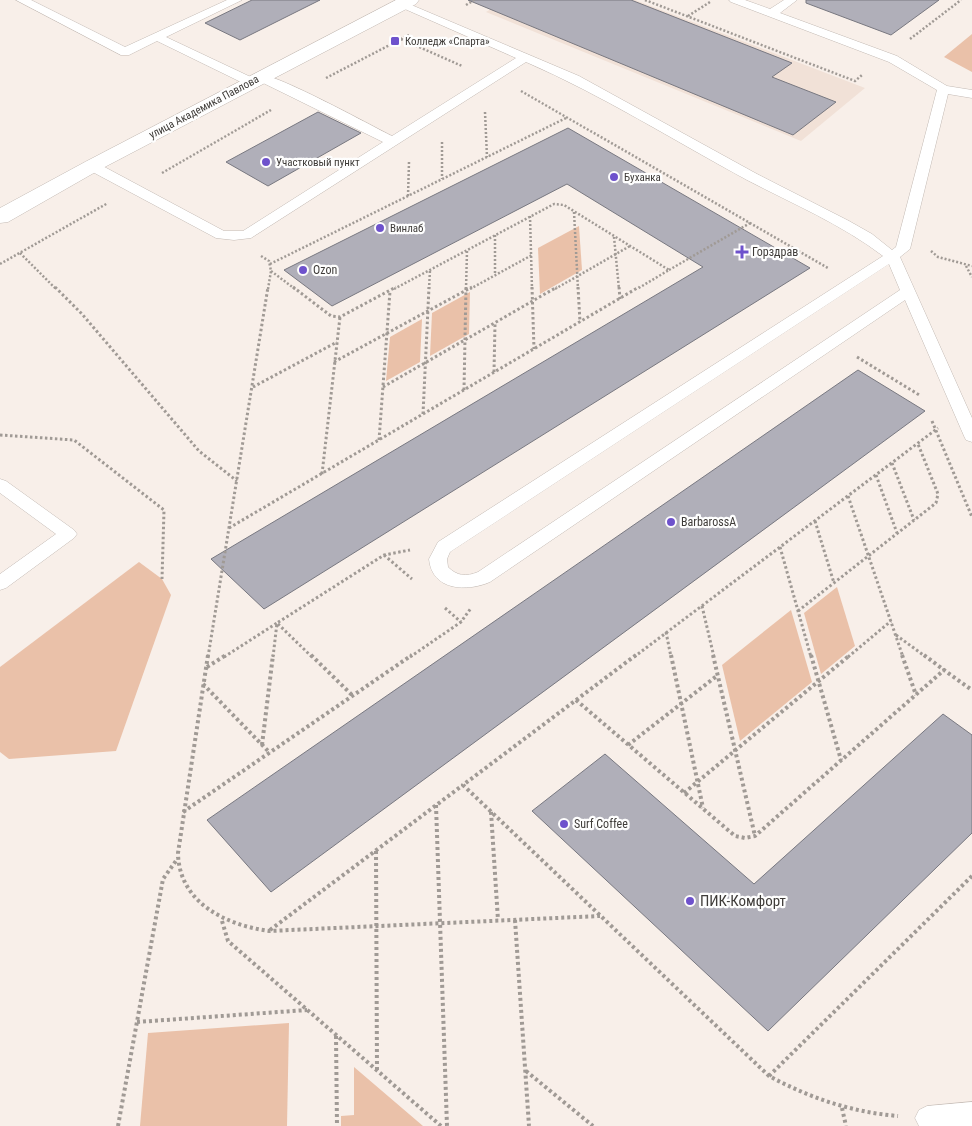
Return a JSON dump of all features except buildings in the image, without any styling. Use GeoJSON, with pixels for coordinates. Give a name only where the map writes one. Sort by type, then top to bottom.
{"type":"FeatureCollection","features":[{"type":"Feature","properties":{"kind":"street","name":"улица Академика Павлова"},"geometry":{"type":"LineString","coordinates":[[0,217],[256,79],[406,2]]}},
{"type":"Feature","properties":{"kind":"lane"},"geometry":{"type":"LineString","coordinates":[[22,0],[125,52],[236,0]]}},
{"type":"Feature","properties":{"kind":"lane"},"geometry":{"type":"LineString","coordinates":[[735,0],[887,56],[943,90],[972,94]]}},
{"type":"Feature","properties":{"kind":"lane"},"geometry":{"type":"LineString","coordinates":[[766,12],[775,0]]}},
{"type":"Feature","properties":{"kind":"lane"},"geometry":{"type":"LineString","coordinates":[[766,12],[791,0]]}},
{"type":"Feature","properties":{"kind":"lane"},"geometry":{"type":"LineString","coordinates":[[406,2],[438,20],[576,79],[752,178],[867,237],[893,257],[972,436]]}},
{"type":"Feature","properties":{"kind":"lane"},"geometry":{"type":"LineString","coordinates":[[157,38],[256,79],[299,94],[394,142]]}},
{"type":"Feature","properties":{"kind":"lane"},"geometry":{"type":"LineString","coordinates":[[92,166],[221,235],[242,236],[252,232],[394,142],[525,56]]}},
{"type":"Feature","properties":{"kind":"lane"},"geometry":{"type":"LineString","coordinates":[[908,291],[484,577],[464,582],[456,581],[444,575],[439,568],[438,557],[444,547],[903,250],[943,90]]}},
{"type":"Feature","properties":{"kind":"lane"},"geometry":{"type":"LineString","coordinates":[[0,485],[68,534],[0,583]]}},
{"type":"Feature","properties":{"kind":"lane"},"geometry":{"type":"LineString","coordinates":[[935,1120],[972,1114]]}},
{"type":"Feature","properties":{"kind":"path"},"geometry":{"type":"LineString","coordinates":[[645,0],[855,81],[887,56]]}},
{"type":"Feature","properties":{"kind":"path"},"geometry":{"type":"LineString","coordinates":[[687,16],[712,0]]}},
{"type":"Feature","properties":{"kind":"path"},"geometry":{"type":"LineString","coordinates":[[0,264],[299,94],[438,20]]}},
{"type":"Feature","properties":{"kind":"path"},"geometry":{"type":"LineString","coordinates":[[401,40],[488,81],[518,90],[853,282]]}},
{"type":"Feature","properties":{"kind":"path"},"geometry":{"type":"LineString","coordinates":[[487,157],[488,81]]}},
{"type":"Feature","properties":{"kind":"path"},"geometry":{"type":"LineString","coordinates":[[442,111],[442,179]]}},
{"type":"Feature","properties":{"kind":"path"},"geometry":{"type":"LineString","coordinates":[[270,264],[566,118]]}},
{"type":"Feature","properties":{"kind":"path"},"geometry":{"type":"LineString","coordinates":[[272,271],[331,316],[340,317],[554,204],[564,205],[669,270]]}},
{"type":"Feature","properties":{"kind":"path"},"geometry":{"type":"LineString","coordinates":[[574,211],[580,322]]}},
{"type":"Feature","properties":{"kind":"path"},"geometry":{"type":"LineString","coordinates":[[530,216],[534,349]]}},
{"type":"Feature","properties":{"kind":"path"},"geometry":{"type":"LineString","coordinates":[[229,528],[750,223]]}},
{"type":"Feature","properties":{"kind":"path"},"geometry":{"type":"LineString","coordinates":[[908,232],[938,257],[972,266]]}},
{"type":"Feature","properties":{"kind":"path"},"geometry":{"type":"LineString","coordinates":[[494,235],[494,275]]}},
{"type":"Feature","properties":{"kind":"path"},"geometry":{"type":"LineString","coordinates":[[228,236],[265,258],[270,264],[272,271],[183,812],[178,858],[181,874],[189,891],[202,906],[222,920],[250,930],[376,927],[600,916]]}},
{"type":"Feature","properties":{"kind":"path"},"geometry":{"type":"LineString","coordinates":[[614,236],[620,299]]}},
{"type":"Feature","properties":{"kind":"path"},"geometry":{"type":"LineString","coordinates":[[383,387],[630,246]]}},
{"type":"Feature","properties":{"kind":"path"},"geometry":{"type":"LineString","coordinates":[[464,390],[467,250]]}},
{"type":"Feature","properties":{"kind":"path"},"geometry":{"type":"LineString","coordinates":[[20,253],[82,314],[199,451],[237,480]]}},
{"type":"Feature","properties":{"kind":"path"},"geometry":{"type":"LineString","coordinates":[[334,362],[532,255]]}},
{"type":"Feature","properties":{"kind":"path"},"geometry":{"type":"LineString","coordinates":[[966,265],[972,277]]}},
{"type":"Feature","properties":{"kind":"path"},"geometry":{"type":"LineString","coordinates":[[423,414],[430,269]]}},
{"type":"Feature","properties":{"kind":"path"},"geometry":{"type":"LineString","coordinates":[[378,440],[390,290]]}},
{"type":"Feature","properties":{"kind":"path"},"geometry":{"type":"LineString","coordinates":[[322,474],[340,317]]}},
{"type":"Feature","properties":{"kind":"path"},"geometry":{"type":"LineString","coordinates":[[494,323],[494,372]]}},
{"type":"Feature","properties":{"kind":"path"},"geometry":{"type":"LineString","coordinates":[[252,387],[337,342]]}},
{"type":"Feature","properties":{"kind":"path"},"geometry":{"type":"LineString","coordinates":[[833,342],[921,396]]}},
{"type":"Feature","properties":{"kind":"path"},"geometry":{"type":"LineString","coordinates":[[918,388],[925,404]]}},
{"type":"Feature","properties":{"kind":"path"},"geometry":{"type":"LineString","coordinates":[[269,931],[961,411]]}},
{"type":"Feature","properties":{"kind":"path"},"geometry":{"type":"LineString","coordinates":[[928,413],[972,517]]}},
{"type":"Feature","properties":{"kind":"path"},"geometry":{"type":"LineString","coordinates":[[0,435],[74,440],[164,510],[162,579]]}},
{"type":"Feature","properties":{"kind":"path"},"geometry":{"type":"LineString","coordinates":[[798,611],[936,503],[938,497],[918,444]]}},
{"type":"Feature","properties":{"kind":"path"},"geometry":{"type":"LineString","coordinates":[[892,463],[914,520]]}},
{"type":"Feature","properties":{"kind":"path"},"geometry":{"type":"LineString","coordinates":[[876,475],[897,533]]}},
{"type":"Feature","properties":{"kind":"path"},"geometry":{"type":"LineString","coordinates":[[848,496],[916,695]]}},
{"type":"Feature","properties":{"kind":"path"},"geometry":{"type":"LineString","coordinates":[[815,521],[834,583]]}},
{"type":"Feature","properties":{"kind":"path"},"geometry":{"type":"LineString","coordinates":[[780,547],[841,760]]}},
{"type":"Feature","properties":{"kind":"path"},"geometry":{"type":"LineString","coordinates":[[206,668],[384,555]]}},
{"type":"Feature","properties":{"kind":"path"},"geometry":{"type":"LineString","coordinates":[[702,606],[755,836]]}},
{"type":"Feature","properties":{"kind":"path"},"geometry":{"type":"LineString","coordinates":[[684,793],[891,621]]}},
{"type":"Feature","properties":{"kind":"path"},"geometry":{"type":"LineString","coordinates":[[183,812],[461,622]]}},
{"type":"Feature","properties":{"kind":"path"},"geometry":{"type":"LineString","coordinates":[[277,623],[353,696]]}},
{"type":"Feature","properties":{"kind":"path"},"geometry":{"type":"LineString","coordinates":[[262,745],[277,623]]}},
{"type":"Feature","properties":{"kind":"path"},"geometry":{"type":"LineString","coordinates":[[666,632],[703,809]]}},
{"type":"Feature","properties":{"kind":"path"},"geometry":{"type":"LineString","coordinates":[[896,636],[972,690]]}},
{"type":"Feature","properties":{"kind":"path"},"geometry":{"type":"LineString","coordinates":[[576,700],[735,836],[745,838],[755,836],[944,670]]}},
{"type":"Feature","properties":{"kind":"path"},"geometry":{"type":"LineString","coordinates":[[628,745],[718,675]]}},
{"type":"Feature","properties":{"kind":"path"},"geometry":{"type":"LineString","coordinates":[[203,684],[270,753]]}},
{"type":"Feature","properties":{"kind":"path"},"geometry":{"type":"LineString","coordinates":[[463,785],[769,1076],[800,1093],[842,1108],[877,1115],[935,1120]]}},
{"type":"Feature","properties":{"kind":"path"},"geometry":{"type":"LineString","coordinates":[[436,805],[447,1126]]}},
{"type":"Feature","properties":{"kind":"path"},"geometry":{"type":"LineString","coordinates":[[491,811],[498,920]]}},
{"type":"Feature","properties":{"kind":"path"},"geometry":{"type":"LineString","coordinates":[[376,850],[377,1070]]}},
{"type":"Feature","properties":{"kind":"path"},"geometry":{"type":"LineString","coordinates":[[118,1126],[164,879],[178,858]]}},
{"type":"Feature","properties":{"kind":"path"},"geometry":{"type":"LineString","coordinates":[[769,1076],[972,876]]}},
{"type":"Feature","properties":{"kind":"path"},"geometry":{"type":"LineString","coordinates":[[514,919],[529,1126]]}},
{"type":"Feature","properties":{"kind":"path"},"geometry":{"type":"LineString","coordinates":[[222,920],[228,941],[441,1126]]}},
{"type":"Feature","properties":{"kind":"path"},"geometry":{"type":"LineString","coordinates":[[137,1022],[307,1010]]}},
{"type":"Feature","properties":{"kind":"path"},"geometry":{"type":"LineString","coordinates":[[336,1035],[337,1126]]}},
{"type":"Feature","properties":{"kind":"path"},"geometry":{"type":"LineString","coordinates":[[526,1070],[593,1126]]}},
{"type":"Feature","properties":{"kind":"path"},"geometry":{"type":"LineString","coordinates":[[842,1108],[846,1126]]}},
{"type":"Feature","properties":{"kind":"shaded area"},"geometry":{"type":"Polygon","coordinates":[[[506,0],[635,0],[865,88],[801,141],[486,12],[506,0]]]}},
{"type":"Feature","properties":{"kind":"shaded area"},"geometry":{"type":"Polygon","coordinates":[[[972,34],[972,72],[944,57],[972,34]]]}},
{"type":"Feature","properties":{"kind":"shaded area"},"geometry":{"type":"Polygon","coordinates":[[[579,226],[582,270],[540,294],[538,248],[579,226]]]}},
{"type":"Feature","properties":{"kind":"shaded area"},"geometry":{"type":"Polygon","coordinates":[[[470,292],[469,334],[430,356],[432,313],[470,292]]]}},
{"type":"Feature","properties":{"kind":"shaded area"},"geometry":{"type":"Polygon","coordinates":[[[422,319],[420,362],[386,381],[390,337],[422,319]]]}},
{"type":"Feature","properties":{"kind":"shaded area"},"geometry":{"type":"Polygon","coordinates":[[[139,562],[162,579],[171,595],[116,751],[9,759],[0,752],[0,667],[139,562]]]}},
{"type":"Feature","properties":{"kind":"shaded area"},"geometry":{"type":"Polygon","coordinates":[[[837,587],[855,646],[821,674],[804,613],[837,587]]]}},
{"type":"Feature","properties":{"kind":"shaded area"},"geometry":{"type":"Polygon","coordinates":[[[791,610],[812,682],[740,741],[722,665],[791,610]]]}},
{"type":"Feature","properties":{"kind":"shaded area"},"geometry":{"type":"Polygon","coordinates":[[[289,1023],[287,1126],[140,1126],[148,1033],[289,1023]]]}},
{"type":"Feature","properties":{"kind":"shaded area"},"geometry":{"type":"Polygon","coordinates":[[[354,1067],[423,1126],[341,1126],[341,1116],[354,1115],[354,1067]]]}},
{"type":"Feature","properties":{"kind":"place","name":"Колледж «Спарта»"},"geometry":{"type":"Point","coordinates":[395,41]}},
{"type":"Feature","properties":{"kind":"place","name":"Участковый пункт"},"geometry":{"type":"Point","coordinates":[266,162]}},
{"type":"Feature","properties":{"kind":"place","name":"Буханка"},"geometry":{"type":"Point","coordinates":[614,177]}},
{"type":"Feature","properties":{"kind":"place","name":"Винлаб"},"geometry":{"type":"Point","coordinates":[380,228]}},
{"type":"Feature","properties":{"kind":"place","name":"Горздрав"},"geometry":{"type":"Point","coordinates":[742,252]}},
{"type":"Feature","properties":{"kind":"place","name":"Ozon"},"geometry":{"type":"Point","coordinates":[303,270]}},
{"type":"Feature","properties":{"kind":"place","name":"BarbarossA"},"geometry":{"type":"Point","coordinates":[671,522]}},
{"type":"Feature","properties":{"kind":"place","name":"Surf Coffee"},"geometry":{"type":"Point","coordinates":[564,824]}},
{"type":"Feature","properties":{"kind":"place","name":"ПИК-Комфорт"},"geometry":{"type":"Point","coordinates":[690,901]}}]}
